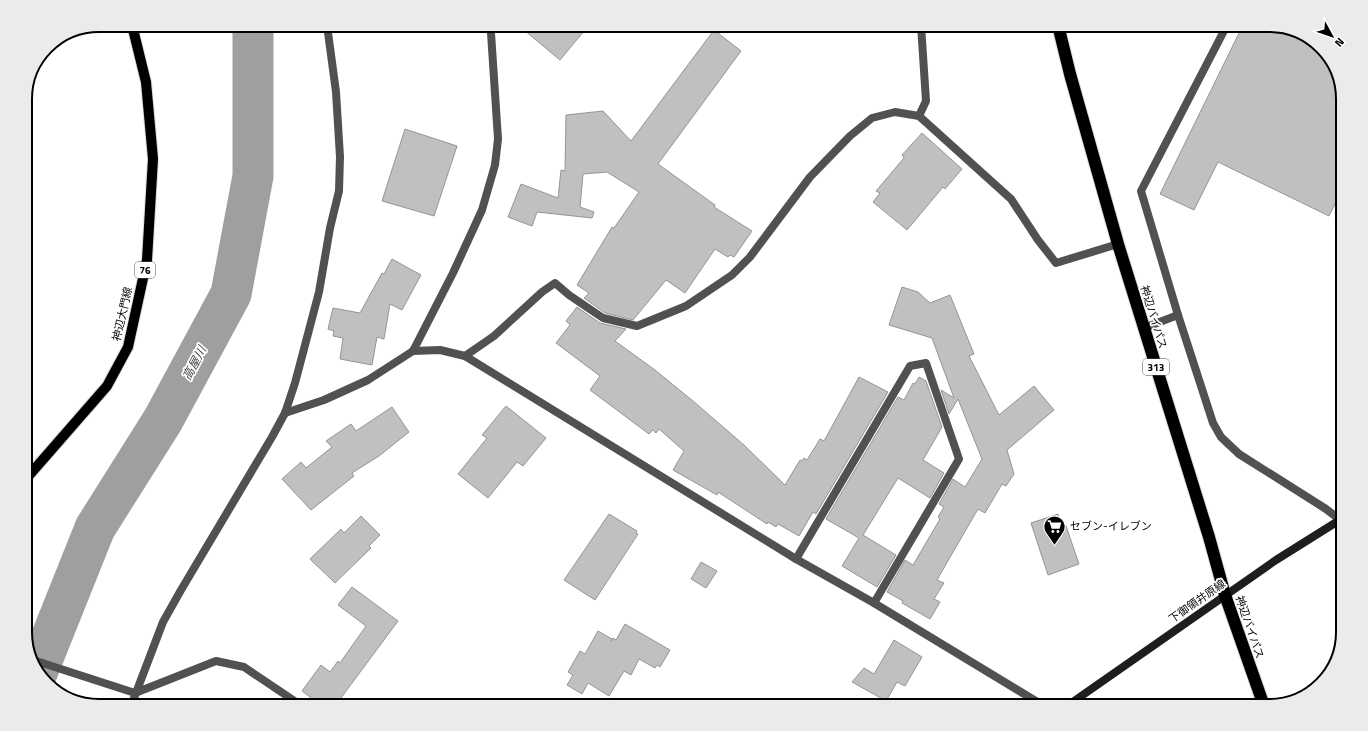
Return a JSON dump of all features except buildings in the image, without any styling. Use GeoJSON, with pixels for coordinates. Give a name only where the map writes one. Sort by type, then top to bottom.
{"type":"FeatureCollection","features":[{"type":"Feature","properties":{"kind":"highway","name":"神辺バイパス"},"geometry":{"type":"LineString","coordinates":[[1060,32],[1070,74],[1118,244],[1209,537],[1225,595],[1262,699]]}},
{"type":"Feature","properties":{"kind":"main road","name":"神辺大門線"},"geometry":{"type":"LineString","coordinates":[[32,472],[107,386],[128,346],[147,260],[153,159],[146,82],[134,32]]}},
{"type":"Feature","properties":{"kind":"main road","name":"下御領井原線"},"geometry":{"type":"LineString","coordinates":[[1077,699],[1276,560],[1336,524]]}},
{"type":"Feature","properties":{"kind":"street"},"geometry":{"type":"LineString","coordinates":[[132,699],[132,692],[163,622],[272,437],[285,413],[295,383],[319,292],[330,228],[339,192],[340,157],[337,107],[328,32]]}},
{"type":"Feature","properties":{"kind":"street"},"geometry":{"type":"LineString","coordinates":[[285,413],[324,400],[368,380],[413,351],[453,273],[479,217],[495,165],[498,139],[491,32]]}},
{"type":"Feature","properties":{"kind":"street"},"geometry":{"type":"LineString","coordinates":[[919,116],[926,101],[921,32]]}},
{"type":"Feature","properties":{"kind":"street"},"geometry":{"type":"LineString","coordinates":[[1223,32],[1141,191],[1178,315],[1213,423],[1221,437],[1239,454],[1336,516]]}},
{"type":"Feature","properties":{"kind":"street"},"geometry":{"type":"LineString","coordinates":[[465,356],[494,336],[542,292],[555,283],[569,295],[603,318],[637,326],[686,306],[732,274],[750,257],[810,177],[850,136],[872,118],[895,112],[919,116],[1011,199],[1038,240],[1056,263],[1118,244]]}},
{"type":"Feature","properties":{"kind":"street"},"geometry":{"type":"LineString","coordinates":[[1144,328],[1178,315]]}},
{"type":"Feature","properties":{"kind":"street"},"geometry":{"type":"LineString","coordinates":[[413,351],[440,350],[465,356],[796,559],[874,603],[1032,699]]}},
{"type":"Feature","properties":{"kind":"street"},"geometry":{"type":"LineString","coordinates":[[796,559],[910,366],[926,363],[960,459],[874,603]]}},
{"type":"Feature","properties":{"kind":"street"},"geometry":{"type":"LineString","coordinates":[[39,662],[132,692],[216,661],[244,667],[292,699]]}},
{"type":"Feature","properties":{"kind":"waterway","name":"高屋川"},"geometry":{"type":"LineString","coordinates":[[40,664],[95,528],[163,420],[231,294],[253,176],[253,32]]}},
{"type":"Feature","properties":{"kind":"place","name":"セブン-イレブン"},"geometry":{"type":"Point","coordinates":[1055,546]}}]}
